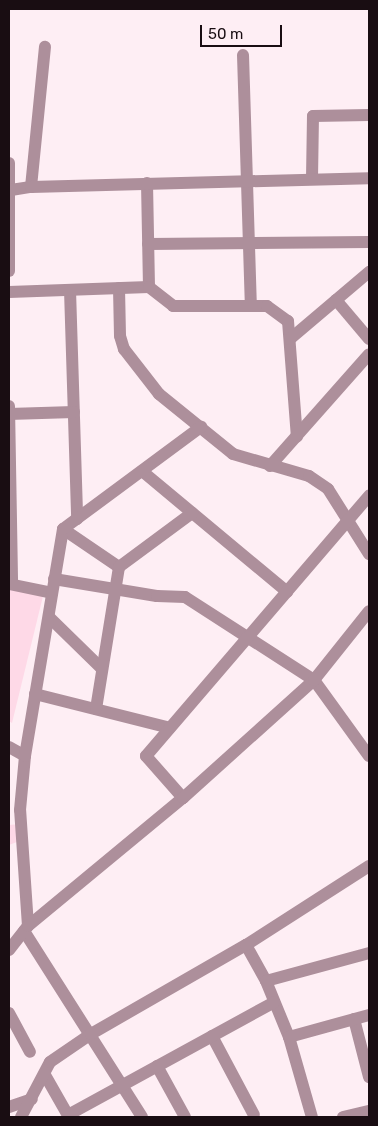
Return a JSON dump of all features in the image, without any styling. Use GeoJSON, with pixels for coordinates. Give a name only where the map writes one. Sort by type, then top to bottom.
{"type":"FeatureCollection","features":[{"type":"Feature","properties":{"kind":"street"},"geometry":{"type":"LineString","coordinates":[[31,187],[45,48]]}},
{"type":"Feature","properties":{"kind":"street"},"geometry":{"type":"LineString","coordinates":[[243,55],[250,305]]}},
{"type":"Feature","properties":{"kind":"street"},"geometry":{"type":"LineString","coordinates":[[312,179],[313,116],[369,115]]}},
{"type":"Feature","properties":{"kind":"street"},"geometry":{"type":"LineString","coordinates":[[9,163],[11,190],[9,271]]}},
{"type":"Feature","properties":{"kind":"street"},"geometry":{"type":"LineString","coordinates":[[11,190],[31,187],[369,178]]}},
{"type":"Feature","properties":{"kind":"street"},"geometry":{"type":"LineString","coordinates":[[147,184],[149,287]]}},
{"type":"Feature","properties":{"kind":"street"},"geometry":{"type":"LineString","coordinates":[[148,244],[367,244]]}},
{"type":"Feature","properties":{"kind":"street"},"geometry":{"type":"LineString","coordinates":[[290,339],[369,272]]}},
{"type":"Feature","properties":{"kind":"street"},"geometry":{"type":"LineString","coordinates":[[9,292],[149,287],[173,306],[267,306],[288,321],[297,437]]}},
{"type":"Feature","properties":{"kind":"street"},"geometry":{"type":"LineString","coordinates":[[119,288],[120,336],[124,349],[159,394],[233,454],[309,476],[328,489],[339,503],[347,522],[369,554]]}},
{"type":"Feature","properties":{"kind":"street"},"geometry":{"type":"LineString","coordinates":[[70,290],[77,519]]}},
{"type":"Feature","properties":{"kind":"street"},"geometry":{"type":"LineString","coordinates":[[336,300],[369,339]]}},
{"type":"Feature","properties":{"kind":"street"},"geometry":{"type":"LineString","coordinates":[[270,466],[369,354]]}},
{"type":"Feature","properties":{"kind":"street"},"geometry":{"type":"LineString","coordinates":[[9,406],[10,584],[52,594]]}},
{"type":"Feature","properties":{"kind":"street"},"geometry":{"type":"LineString","coordinates":[[9,414],[74,412]]}},
{"type":"Feature","properties":{"kind":"street"},"geometry":{"type":"LineString","coordinates":[[142,1117],[26,929],[20,810],[25,756],[50,618],[54,579],[63,529],[201,428]]}},
{"type":"Feature","properties":{"kind":"street"},"geometry":{"type":"LineString","coordinates":[[142,471],[287,592]]}},
{"type":"Feature","properties":{"kind":"street"},"geometry":{"type":"LineString","coordinates":[[183,798],[146,756],[369,496]]}},
{"type":"Feature","properties":{"kind":"street"},"geometry":{"type":"LineString","coordinates":[[96,709],[120,567],[192,513]]}},
{"type":"Feature","properties":{"kind":"street"},"geometry":{"type":"LineString","coordinates":[[63,529],[120,567]]}},
{"type":"Feature","properties":{"kind":"street"},"geometry":{"type":"LineString","coordinates":[[54,579],[116,587],[157,596],[185,597],[314,680],[369,756]]}},
{"type":"Feature","properties":{"kind":"street"},"geometry":{"type":"LineString","coordinates":[[9,950],[26,929],[183,798],[314,680],[369,611]]}},
{"type":"Feature","properties":{"kind":"street"},"geometry":{"type":"LineString","coordinates":[[50,618],[102,670]]}},
{"type":"Feature","properties":{"kind":"street"},"geometry":{"type":"LineString","coordinates":[[35,694],[170,728]]}},
{"type":"Feature","properties":{"kind":"street"},"geometry":{"type":"LineString","coordinates":[[9,747],[25,756]]}},
{"type":"Feature","properties":{"kind":"street"},"geometry":{"type":"LineString","coordinates":[[21,1117],[50,1062],[91,1034],[246,945],[369,866]]}},
{"type":"Feature","properties":{"kind":"street"},"geometry":{"type":"LineString","coordinates":[[246,945],[266,981],[289,1037],[312,1117]]}},
{"type":"Feature","properties":{"kind":"street"},"geometry":{"type":"LineString","coordinates":[[266,981],[369,953]]}},
{"type":"Feature","properties":{"kind":"street"},"geometry":{"type":"LineString","coordinates":[[44,1075],[68,1116],[274,1002]]}},
{"type":"Feature","properties":{"kind":"street"},"geometry":{"type":"LineString","coordinates":[[9,1013],[30,1052]]}},
{"type":"Feature","properties":{"kind":"street"},"geometry":{"type":"LineString","coordinates":[[289,1037],[369,1015]]}},
{"type":"Feature","properties":{"kind":"street"},"geometry":{"type":"LineString","coordinates":[[354,1019],[369,1077]]}},
{"type":"Feature","properties":{"kind":"street"},"geometry":{"type":"LineString","coordinates":[[212,1036],[254,1115]]}},
{"type":"Feature","properties":{"kind":"street"},"geometry":{"type":"LineString","coordinates":[[157,1066],[185,1117]]}},
{"type":"Feature","properties":{"kind":"street"},"geometry":{"type":"LineString","coordinates":[[9,1107],[32,1099]]}},
{"type":"Feature","properties":{"kind":"street"},"geometry":{"type":"LineString","coordinates":[[343,1117],[369,1111]]}},
{"type":"Feature","properties":{"kind":"shaded area"},"geometry":{"type":"Polygon","coordinates":[[[9,584],[44,592],[12,723],[9,721],[9,584]]]}},
{"type":"Feature","properties":{"kind":"shaded area"},"geometry":{"type":"Polygon","coordinates":[[[21,824],[22,840],[9,845],[9,825],[21,824]]]}}]}
